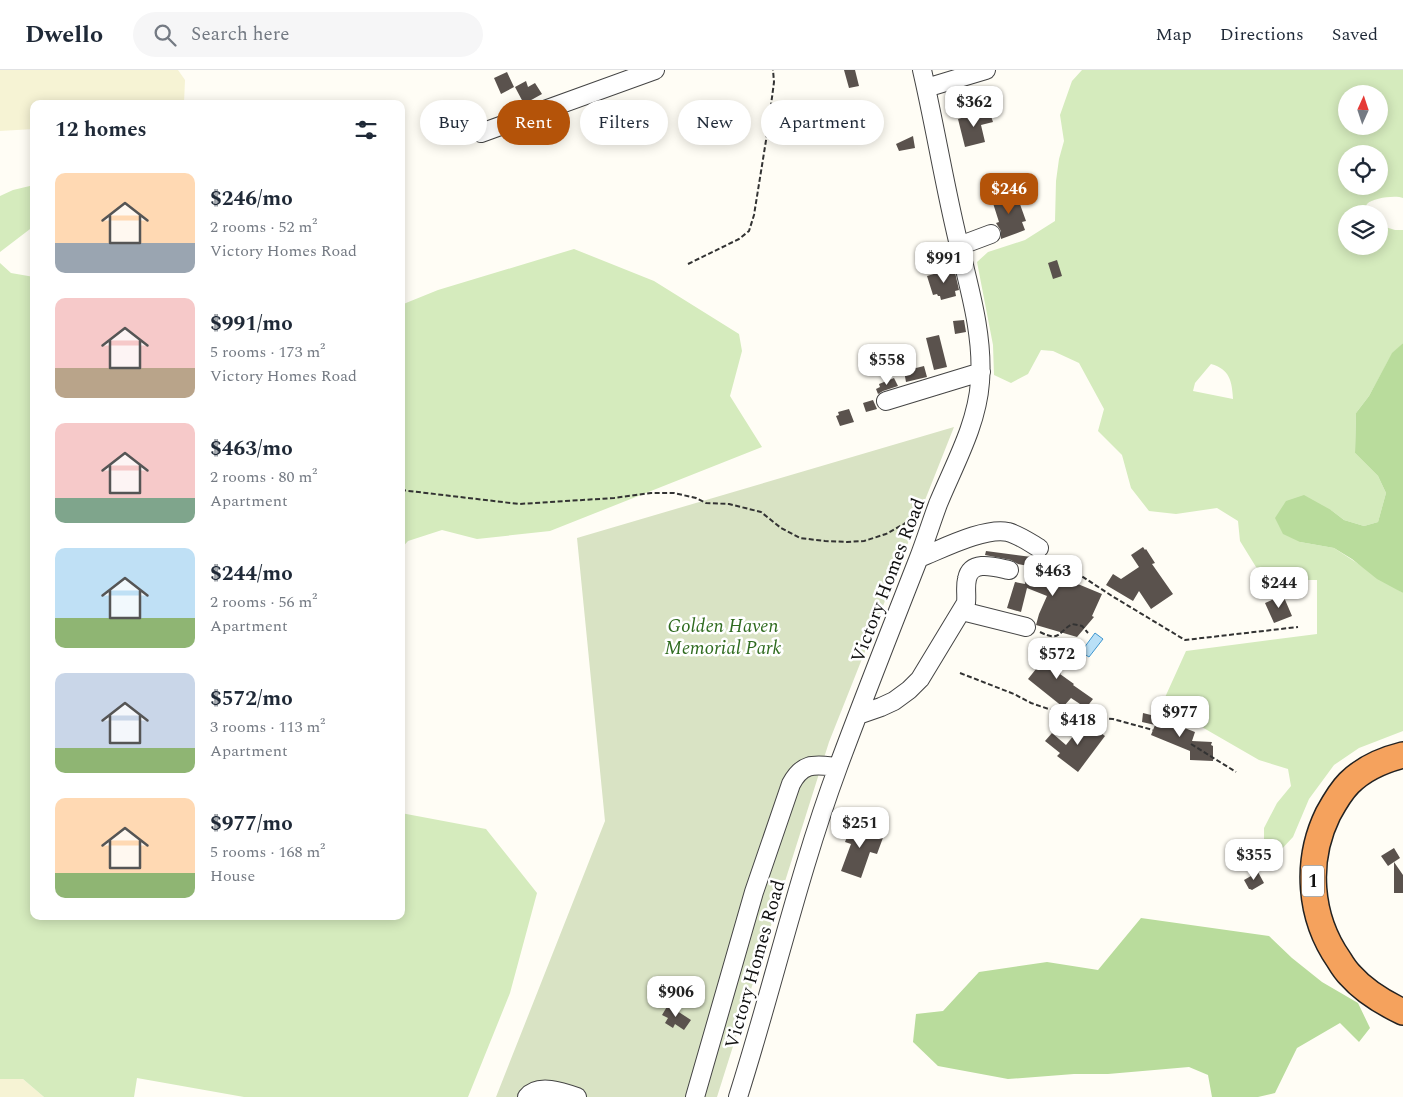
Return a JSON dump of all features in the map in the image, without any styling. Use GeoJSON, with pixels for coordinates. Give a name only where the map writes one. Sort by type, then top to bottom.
{"type":"FeatureCollection","features":[{"type":"Feature","properties":{"kind":"highway","name":"1"},"geometry":{"type":"LineString","coordinates":[[1403,755],[1389,758],[1366,769],[1349,784],[1334,802],[1324,823],[1317,845],[1313,880],[1317,913],[1335,955],[1349,975],[1368,992],[1403,1012]]}},
{"type":"Feature","properties":{"kind":"street"},"geometry":{"type":"LineString","coordinates":[[487,132],[655,70]]}},
{"type":"Feature","properties":{"kind":"street","name":"Victory Homes Road"},"geometry":{"type":"LineString","coordinates":[[738,1097],[756,1041],[802,874],[838,767],[938,504],[959,457],[973,419],[979,395],[981,372],[978,334],[971,294],[922,70]]}},
{"type":"Feature","properties":{"kind":"street"},"geometry":{"type":"LineString","coordinates":[[926,88],[986,70]]}},
{"type":"Feature","properties":{"kind":"street"},"geometry":{"type":"LineString","coordinates":[[959,246],[991,234]]}},
{"type":"Feature","properties":{"kind":"street"},"geometry":{"type":"LineString","coordinates":[[886,401],[981,372]]}},
{"type":"Feature","properties":{"kind":"street"},"geometry":{"type":"LineString","coordinates":[[919,558],[974,536],[1000,531],[1015,534],[1039,548]]}},
{"type":"Feature","properties":{"kind":"street"},"geometry":{"type":"LineString","coordinates":[[858,715],[881,708],[909,690],[920,680],[966,603],[967,577],[970,571],[975,567],[981,566],[1009,570]]}},
{"type":"Feature","properties":{"kind":"street"},"geometry":{"type":"LineString","coordinates":[[962,611],[1026,627]]}},
{"type":"Feature","properties":{"kind":"street"},"geometry":{"type":"LineString","coordinates":[[695,1097],[754,892],[791,784],[796,774],[803,768],[812,765],[838,767]]}},
{"type":"Feature","properties":{"kind":"street"},"geometry":{"type":"LineString","coordinates":[[527,1097],[540,1090],[552,1090],[577,1097]]}},
{"type":"Feature","properties":{"kind":"path"},"geometry":{"type":"LineString","coordinates":[[688,264],[739,239],[748,231],[754,215],[768,128],[774,82],[773,70]]}},
{"type":"Feature","properties":{"kind":"path"},"geometry":{"type":"LineString","coordinates":[[405,490],[519,504],[614,498],[651,493],[674,493],[696,498],[706,504],[729,504],[761,512],[781,528],[800,538],[847,542],[864,541],[886,534],[904,524],[924,507],[930,504],[938,504]]}},
{"type":"Feature","properties":{"kind":"path"},"geometry":{"type":"LineString","coordinates":[[1039,548],[1112,596],[1185,640],[1298,627]]}},
{"type":"Feature","properties":{"kind":"path"},"geometry":{"type":"LineString","coordinates":[[1026,627],[1052,637],[1061,633],[1068,626],[1077,624],[1082,626],[1088,633]]}},
{"type":"Feature","properties":{"kind":"path"},"geometry":{"type":"LineString","coordinates":[[960,672],[1031,703],[1069,716],[1113,720],[1153,730]]}},
{"type":"Feature","properties":{"kind":"path"},"geometry":{"type":"LineString","coordinates":[[1191,744],[1236,772]]}},
{"type":"Feature","properties":{"kind":"shaded area"},"geometry":{"type":"Polygon","coordinates":[[[0,70],[178,70],[185,80],[184,100],[30,100],[30,129],[0,131],[0,70]]]}},
{"type":"Feature","properties":{"kind":"shaded area"},"geometry":{"type":"Polygon","coordinates":[[[0,1079],[23,1079],[44,1097],[0,1097],[0,1079]]]}},
{"type":"Feature","properties":{"kind":"green space"},"geometry":{"type":"Polygon","coordinates":[[[1082,70],[1403,70],[1403,198],[1384,198],[1366,205],[1338,205],[1338,255],[1388,255],[1388,228],[1403,230],[1403,343],[1392,354],[1369,396],[1356,413],[1355,453],[1378,476],[1386,493],[1378,522],[1364,526],[1344,520],[1331,510],[1300,542],[1334,548],[1403,593],[1403,731],[1359,748],[1334,765],[1309,799],[1293,837],[1278,853],[1264,840],[1264,828],[1277,803],[1291,786],[1288,769],[1259,760],[1162,704],[1186,651],[1317,634],[1317,580],[1264,580],[1240,541],[1238,521],[1217,508],[1176,514],[1149,511],[1131,488],[1122,455],[1098,431],[1104,409],[1079,363],[1053,351],[1041,350],[1028,374],[1011,383],[994,375],[993,345],[977,262],[988,252],[1025,240],[1055,221],[1056,181],[1064,141],[1060,115],[1072,81],[1082,70]],[[1211,364],[1195,383],[1193,391],[1233,399],[1229,377],[1222,369],[1211,364]]]}},
{"type":"Feature","properties":{"kind":"green space"},"geometry":{"type":"Polygon","coordinates":[[[30,186],[30,229],[0,252],[0,196],[13,190],[30,186]]]}},
{"type":"Feature","properties":{"kind":"green space"},"geometry":{"type":"Polygon","coordinates":[[[574,249],[654,281],[739,334],[742,351],[730,396],[762,447],[550,531],[477,539],[442,530],[408,541],[405,544],[405,303],[438,290],[574,249]]]}},
{"type":"Feature","properties":{"kind":"green space"},"geometry":{"type":"Polygon","coordinates":[[[0,263],[11,273],[30,276],[30,920],[405,920],[405,814],[486,829],[537,893],[510,993],[468,1097],[244,1097],[137,1078],[134,1097],[44,1097],[23,1079],[0,1079],[0,263]]]}},
{"type":"Feature","properties":{"kind":"green space"},"geometry":{"type":"Polygon","coordinates":[[[1403,343],[1403,593],[1377,579],[1352,559],[1334,548],[1300,542],[1283,534],[1275,518],[1286,501],[1304,495],[1331,510],[1344,520],[1364,526],[1378,522],[1386,493],[1378,476],[1355,453],[1356,413],[1369,396],[1392,353],[1403,343]]]}},
{"type":"Feature","properties":{"kind":"green space","name":"Golden Haven Memorial Park"},"geometry":{"type":"Polygon","coordinates":[[[954,427],[829,742],[717,1097],[496,1097],[605,821],[577,538],[954,427]]]}},
{"type":"Feature","properties":{"kind":"green space"},"geometry":{"type":"Polygon","coordinates":[[[1141,918],[1269,936],[1292,958],[1322,982],[1358,1003],[1370,1028],[1359,1042],[1340,1023],[1297,1048],[1275,1093],[1258,1097],[1212,1097],[1208,1075],[1189,1067],[1108,1074],[1074,1074],[1008,1079],[938,1066],[913,1042],[916,1014],[943,1011],[979,972],[1047,962],[1098,970],[1141,918]]]}},
{"type":"Feature","properties":{"kind":"water"},"geometry":{"type":"Polygon","coordinates":[[[1095,633],[1103,639],[1089,657],[1081,652],[1095,633]]]}},
{"type":"Feature","properties":{"kind":"building"},"geometry":{"type":"Polygon","coordinates":[[[844,70],[855,70],[859,86],[849,88],[844,70]]]}},
{"type":"Feature","properties":{"kind":"building"},"geometry":{"type":"Polygon","coordinates":[[[507,72],[514,87],[501,94],[494,78],[507,72]]]}},
{"type":"Feature","properties":{"kind":"building"},"geometry":{"type":"Polygon","coordinates":[[[526,81],[528,87],[535,83],[542,94],[531,100],[522,100],[515,87],[526,81]]]}},
{"type":"Feature","properties":{"kind":"building"},"geometry":{"type":"Polygon","coordinates":[[[989,110],[993,122],[981,125],[985,142],[965,147],[958,119],[989,110]]]}},
{"type":"Feature","properties":{"kind":"building"},"geometry":{"type":"Polygon","coordinates":[[[913,136],[915,148],[899,151],[896,144],[913,136]]]}},
{"type":"Feature","properties":{"kind":"building"},"geometry":{"type":"Polygon","coordinates":[[[1016,193],[1026,221],[1022,222],[1025,230],[1001,239],[1001,231],[996,223],[999,222],[992,200],[1016,193]]]}},
{"type":"Feature","properties":{"kind":"building"},"geometry":{"type":"Polygon","coordinates":[[[1057,260],[1062,276],[1053,279],[1048,263],[1057,260]]]}},
{"type":"Feature","properties":{"kind":"building"},"geometry":{"type":"Polygon","coordinates":[[[954,268],[959,290],[955,291],[956,296],[941,300],[937,294],[933,295],[927,276],[954,268]]]}},
{"type":"Feature","properties":{"kind":"building"},"geometry":{"type":"Polygon","coordinates":[[[964,320],[966,332],[955,334],[953,321],[964,320]]]}},
{"type":"Feature","properties":{"kind":"building"},"geometry":{"type":"Polygon","coordinates":[[[939,335],[947,367],[934,370],[926,338],[939,335]]]}},
{"type":"Feature","properties":{"kind":"building"},"geometry":{"type":"Polygon","coordinates":[[[924,366],[927,377],[906,382],[904,371],[924,366]]]}},
{"type":"Feature","properties":{"kind":"building"},"geometry":{"type":"Polygon","coordinates":[[[894,378],[898,386],[878,394],[876,389],[880,387],[879,384],[894,378]]]}},
{"type":"Feature","properties":{"kind":"building"},"geometry":{"type":"Polygon","coordinates":[[[873,400],[877,409],[866,412],[863,403],[873,400]]]}},
{"type":"Feature","properties":{"kind":"building"},"geometry":{"type":"Polygon","coordinates":[[[849,409],[854,422],[840,426],[836,416],[839,415],[838,412],[849,409]]]}},
{"type":"Feature","properties":{"kind":"building"},"geometry":{"type":"Polygon","coordinates":[[[1143,547],[1155,563],[1152,564],[1173,594],[1151,609],[1139,591],[1133,601],[1106,585],[1113,574],[1121,579],[1139,567],[1131,555],[1143,547]]]}},
{"type":"Feature","properties":{"kind":"building"},"geometry":{"type":"Polygon","coordinates":[[[986,551],[1047,559],[1044,570],[1102,594],[1092,616],[1094,617],[1077,637],[1036,625],[1047,596],[1027,588],[1021,612],[1007,608],[1015,582],[1025,584],[1028,566],[1011,560],[985,555],[986,551]]]}},
{"type":"Feature","properties":{"kind":"building"},"geometry":{"type":"Polygon","coordinates":[[[1283,595],[1292,616],[1274,623],[1265,603],[1283,595]]]}},
{"type":"Feature","properties":{"kind":"building"},"geometry":{"type":"Polygon","coordinates":[[[1061,646],[1071,654],[1059,671],[1060,674],[1093,699],[1086,708],[1071,698],[1063,707],[1028,679],[1036,669],[1033,667],[1041,657],[1047,662],[1061,646]]]}},
{"type":"Feature","properties":{"kind":"building"},"geometry":{"type":"Polygon","coordinates":[[[1143,713],[1195,732],[1192,741],[1212,742],[1213,761],[1190,760],[1190,751],[1151,735],[1155,725],[1142,722],[1143,713]]]}},
{"type":"Feature","properties":{"kind":"building"},"geometry":{"type":"Polygon","coordinates":[[[1085,721],[1105,736],[1078,772],[1057,756],[1060,753],[1045,741],[1052,733],[1066,745],[1085,721]]]}},
{"type":"Feature","properties":{"kind":"building"},"geometry":{"type":"Polygon","coordinates":[[[852,824],[884,835],[877,854],[870,852],[861,878],[841,871],[851,844],[845,842],[852,824]]]}},
{"type":"Feature","properties":{"kind":"building"},"geometry":{"type":"Polygon","coordinates":[[[1394,848],[1400,858],[1388,866],[1381,856],[1394,848]]]}},
{"type":"Feature","properties":{"kind":"building"},"geometry":{"type":"Polygon","coordinates":[[[1394,862],[1403,875],[1403,893],[1394,893],[1394,862]]]}},
{"type":"Feature","properties":{"kind":"building"},"geometry":{"type":"Polygon","coordinates":[[[1258,872],[1264,883],[1252,890],[1249,889],[1244,880],[1258,872]]]}},
{"type":"Feature","properties":{"kind":"building"},"geometry":{"type":"Polygon","coordinates":[[[668,1005],[691,1020],[684,1030],[675,1024],[673,1028],[665,1023],[668,1018],[662,1015],[668,1005]]]}}]}
